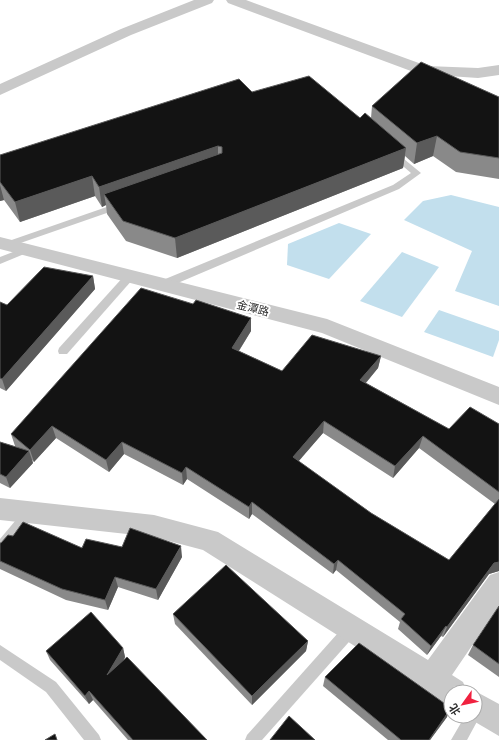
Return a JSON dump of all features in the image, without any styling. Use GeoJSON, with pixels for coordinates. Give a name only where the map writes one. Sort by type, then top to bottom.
{"type":"FeatureCollection","features":[{"type":"Feature","properties":{"kind":"street"},"geometry":{"type":"LineString","coordinates":[[0,90],[126,32],[206,0]]}},
{"type":"Feature","properties":{"kind":"street"},"geometry":{"type":"LineString","coordinates":[[233,0],[424,71],[478,73],[499,70]]}},
{"type":"Feature","properties":{"kind":"street","name":"金潭路"},"geometry":{"type":"LineString","coordinates":[[2,250],[26,250],[327,327],[499,396]]}},
{"type":"Feature","properties":{"kind":"street"},"geometry":{"type":"LineString","coordinates":[[0,509],[154,526],[209,540],[443,686]]}},
{"type":"Feature","properties":{"kind":"street"},"geometry":{"type":"LineString","coordinates":[[444,684],[499,584]]}},
{"type":"Feature","properties":{"kind":"lane"},"geometry":{"type":"LineString","coordinates":[[424,71],[445,79]]}},
{"type":"Feature","properties":{"kind":"lane"},"geometry":{"type":"LineString","coordinates":[[162,285],[396,187],[417,173],[387,147]]}},
{"type":"Feature","properties":{"kind":"lane"},"geometry":{"type":"LineString","coordinates":[[2,250],[131,201]]}},
{"type":"Feature","properties":{"kind":"lane"},"geometry":{"type":"LineString","coordinates":[[64,351],[129,276]]}},
{"type":"Feature","properties":{"kind":"lane"},"geometry":{"type":"LineString","coordinates":[[0,549],[30,512]]}},
{"type":"Feature","properties":{"kind":"lane"},"geometry":{"type":"LineString","coordinates":[[252,740],[352,629]]}},
{"type":"Feature","properties":{"kind":"lane"},"geometry":{"type":"LineString","coordinates":[[0,652],[51,687],[94,740]]}},
{"type":"Feature","properties":{"kind":"lane"},"geometry":{"type":"LineString","coordinates":[[458,740],[471,724]]}},
{"type":"Feature","properties":{"kind":"water"},"geometry":{"type":"Polygon","coordinates":[[[451,195],[499,207],[499,306],[455,291],[472,251],[404,220],[423,201],[451,195]]]}},
{"type":"Feature","properties":{"kind":"water"},"geometry":{"type":"Polygon","coordinates":[[[339,223],[371,234],[329,279],[287,265],[288,244],[339,223]]]}},
{"type":"Feature","properties":{"kind":"water"},"geometry":{"type":"Polygon","coordinates":[[[402,252],[439,267],[402,317],[360,301],[402,252]]]}},
{"type":"Feature","properties":{"kind":"water"},"geometry":{"type":"Polygon","coordinates":[[[439,310],[499,331],[499,340],[493,357],[424,332],[439,310]]]}},
{"type":"Feature","properties":{"kind":"building"},"geometry":{"type":"Polygon","coordinates":[[[421,62],[499,97],[499,158],[460,152],[437,136],[417,143],[372,106],[421,62]]]}},
{"type":"Feature","properties":{"kind":"building"},"geometry":{"type":"Polygon","coordinates":[[[309,76],[360,118],[365,113],[406,148],[175,238],[123,221],[104,194],[222,153],[222,147],[218,146],[99,187],[92,176],[15,202],[0,182],[0,155],[239,79],[252,92],[309,76]]]}},
{"type":"Feature","properties":{"kind":"building"},"geometry":{"type":"Polygon","coordinates":[[[44,267],[93,276],[2,379],[0,378],[0,302],[7,305],[44,267]]]}},
{"type":"Feature","properties":{"kind":"building"},"geometry":{"type":"Polygon","coordinates":[[[141,288],[193,304],[196,300],[251,318],[232,348],[282,371],[312,335],[381,356],[360,380],[449,429],[470,407],[499,424],[499,492],[423,436],[395,466],[324,421],[293,457],[371,513],[449,560],[499,499],[499,562],[494,563],[447,627],[446,626],[431,646],[401,619],[405,614],[338,560],[334,564],[252,502],[249,507],[186,467],[182,473],[122,442],[106,460],[52,426],[30,450],[11,434],[141,288]]]}},
{"type":"Feature","properties":{"kind":"building"},"geometry":{"type":"Polygon","coordinates":[[[0,442],[29,451],[6,477],[0,474],[0,442]]]}},
{"type":"Feature","properties":{"kind":"building"},"geometry":{"type":"Polygon","coordinates":[[[23,522],[82,548],[86,539],[122,547],[130,528],[181,546],[156,589],[115,577],[105,600],[62,589],[0,561],[0,543],[8,535],[13,536],[23,522]]]}},
{"type":"Feature","properties":{"kind":"building"},"geometry":{"type":"Polygon","coordinates":[[[226,565],[308,641],[252,696],[173,614],[226,565]]]}},
{"type":"Feature","properties":{"kind":"building"},"geometry":{"type":"Polygon","coordinates":[[[499,606],[499,664],[473,645],[499,606]]]}},
{"type":"Feature","properties":{"kind":"building"},"geometry":{"type":"Polygon","coordinates":[[[91,612],[123,648],[107,675],[127,657],[207,740],[133,740],[89,691],[85,696],[46,651],[91,612]]]}},
{"type":"Feature","properties":{"kind":"building"},"geometry":{"type":"Polygon","coordinates":[[[359,643],[443,702],[443,720],[429,740],[401,740],[325,677],[359,643]]]}},
{"type":"Feature","properties":{"kind":"building"},"geometry":{"type":"Polygon","coordinates":[[[289,716],[315,740],[270,740],[289,716]]]}},
{"type":"Feature","properties":{"kind":"building"},"geometry":{"type":"Polygon","coordinates":[[[55,734],[57,740],[45,740],[55,734]]]}}]}
